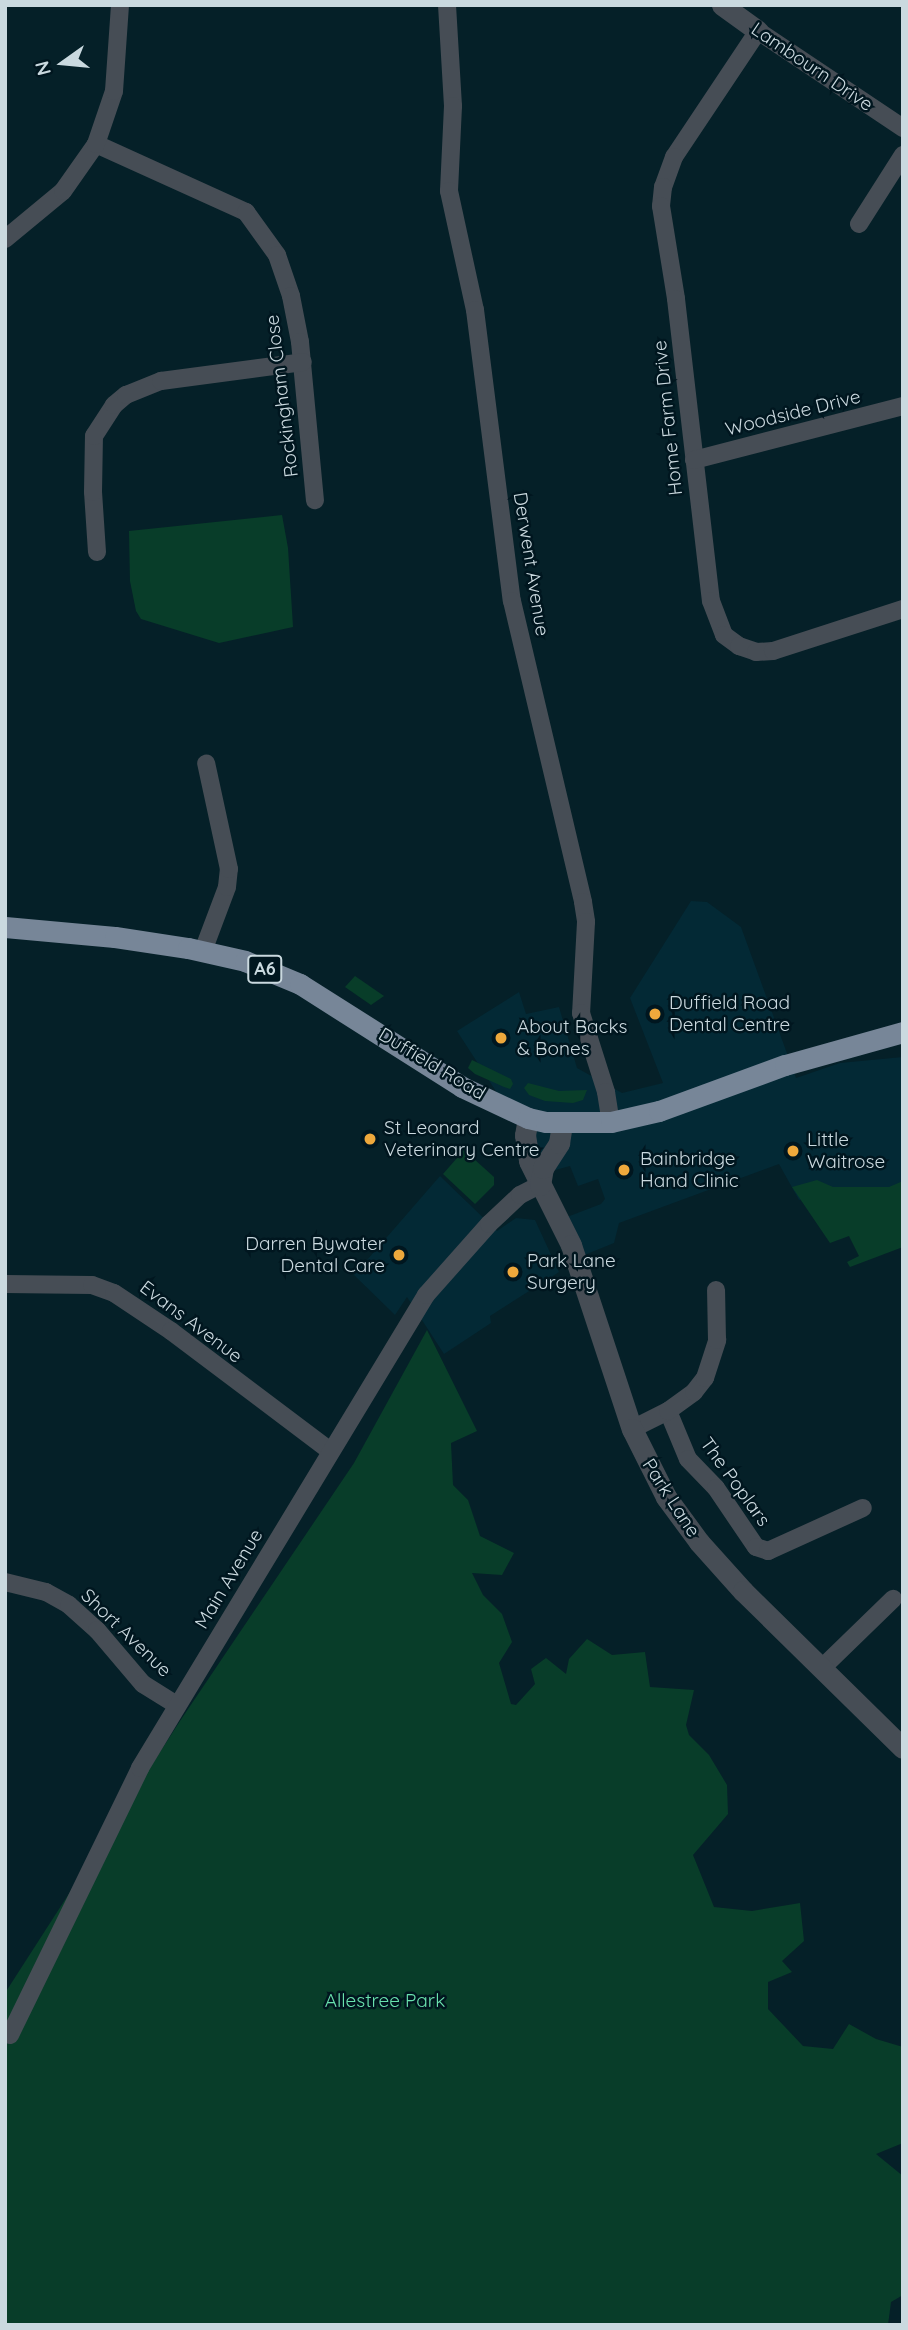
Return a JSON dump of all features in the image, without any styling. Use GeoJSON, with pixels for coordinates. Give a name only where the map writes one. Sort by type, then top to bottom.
{"type":"FeatureCollection","features":[{"type":"Feature","properties":{"kind":"highway","name":"Duffield Road"},"geometry":{"type":"LineString","coordinates":[[5,927],[115,937],[203,951],[245,961],[300,984],[462,1087],[528,1118],[562,1123],[611,1122],[659,1111],[785,1065],[903,1032]]}},
{"type":"Feature","properties":{"kind":"street"},"geometry":{"type":"LineString","coordinates":[[5,239],[63,191],[96,144],[114,91],[120,5]]}},
{"type":"Feature","properties":{"kind":"street","name":"Derwent Avenue"},"geometry":{"type":"LineString","coordinates":[[447,5],[453,106],[449,191],[475,310],[513,601],[583,902],[586,922],[581,1013],[606,1092],[611,1122]]}},
{"type":"Feature","properties":{"kind":"street","name":"Lambourn Drive"},"geometry":{"type":"LineString","coordinates":[[722,5],[903,128]]}},
{"type":"Feature","properties":{"kind":"street","name":"Home Farm Drive"},"geometry":{"type":"LineString","coordinates":[[758,31],[674,157],[663,187],[662,225],[676,299],[711,601],[724,635],[738,646],[756,652],[773,651],[903,609]]}},
{"type":"Feature","properties":{"kind":"street","name":"Rockingham Close"},"geometry":{"type":"LineString","coordinates":[[96,144],[246,212],[277,255],[291,296],[303,362],[315,500]]}},
{"type":"Feature","properties":{"kind":"street"},"geometry":{"type":"LineString","coordinates":[[859,224],[903,155]]}},
{"type":"Feature","properties":{"kind":"street"},"geometry":{"type":"LineString","coordinates":[[97,552],[93,492],[94,436],[114,405],[125,395],[161,381],[303,362]]}},
{"type":"Feature","properties":{"kind":"street","name":"Woodside Drive"},"geometry":{"type":"LineString","coordinates":[[694,460],[903,406]]}},
{"type":"Feature","properties":{"kind":"street"},"geometry":{"type":"LineString","coordinates":[[203,951],[227,887],[229,869],[206,763]]}},
{"type":"Feature","properties":{"kind":"street","name":"Park Lane"},"geometry":{"type":"LineString","coordinates":[[528,1118],[526,1151],[571,1245],[632,1429],[666,1497],[699,1542],[743,1591],[903,1748]]}},
{"type":"Feature","properties":{"kind":"street"},"geometry":{"type":"LineString","coordinates":[[540,1185],[543,1168],[559,1143],[562,1123]]}},
{"type":"Feature","properties":{"kind":"street","name":"Main Avenue"},"geometry":{"type":"LineString","coordinates":[[10,2035],[111,1825],[176,1705],[429,1292],[489,1224],[520,1194],[540,1185]]}},
{"type":"Feature","properties":{"kind":"street","name":"Evans Avenue"},"geometry":{"type":"LineString","coordinates":[[5,1284],[92,1285],[114,1293],[171,1331],[330,1451]]}},
{"type":"Feature","properties":{"kind":"street"},"geometry":{"type":"LineString","coordinates":[[632,1429],[667,1411],[694,1392],[713,1359],[717,1340],[716,1290]]}},
{"type":"Feature","properties":{"kind":"street","name":"The Poplars"},"geometry":{"type":"LineString","coordinates":[[667,1411],[688,1459],[716,1488],[756,1547],[768,1551],[863,1508]]}},
{"type":"Feature","properties":{"kind":"street","name":"Short Avenue"},"geometry":{"type":"LineString","coordinates":[[5,1582],[46,1592],[69,1605],[97,1630],[143,1684],[176,1705]]}},
{"type":"Feature","properties":{"kind":"street"},"geometry":{"type":"LineString","coordinates":[[823,1667],[893,1599]]}},
{"type":"Feature","properties":{"kind":"shaded area"},"geometry":{"type":"Polygon","coordinates":[[[691,901],[707,902],[741,927],[796,1078],[840,1063],[903,1057],[903,1189],[825,1192],[799,1200],[779,1164],[619,1223],[614,1243],[582,1256],[567,1217],[601,1204],[605,1199],[598,1179],[578,1186],[570,1166],[548,1172],[457,1031],[519,992],[526,1014],[559,1007],[577,1068],[622,1093],[663,1083],[630,998],[691,901]]]}},
{"type":"Feature","properties":{"kind":"shaded area"},"geometry":{"type":"Polygon","coordinates":[[[440,1176],[497,1231],[516,1218],[535,1220],[559,1272],[490,1316],[491,1323],[444,1354],[407,1297],[395,1315],[354,1275],[440,1176]]]}},
{"type":"Feature","properties":{"kind":"green space"},"geometry":{"type":"Polygon","coordinates":[[[282,515],[288,548],[293,627],[219,643],[141,619],[136,611],[130,581],[129,531],[282,515]]]}},
{"type":"Feature","properties":{"kind":"green space"},"geometry":{"type":"Polygon","coordinates":[[[355,976],[384,996],[371,1005],[345,987],[355,976]]]}},
{"type":"Feature","properties":{"kind":"green space"},"geometry":{"type":"Polygon","coordinates":[[[472,1060],[511,1079],[513,1084],[510,1089],[475,1074],[468,1068],[472,1060]]]}},
{"type":"Feature","properties":{"kind":"green space"},"geometry":{"type":"Polygon","coordinates":[[[528,1083],[559,1091],[587,1090],[583,1100],[573,1103],[545,1101],[529,1095],[524,1088],[528,1083]]]}},
{"type":"Feature","properties":{"kind":"green space"},"geometry":{"type":"Polygon","coordinates":[[[464,1150],[494,1177],[494,1185],[475,1204],[443,1174],[464,1150]]]}},
{"type":"Feature","properties":{"kind":"green space"},"geometry":{"type":"Polygon","coordinates":[[[817,1180],[833,1187],[889,1187],[903,1181],[903,1247],[850,1267],[847,1262],[859,1256],[849,1236],[830,1243],[792,1187],[817,1180]]]}},
{"type":"Feature","properties":{"kind":"green space","name":"Allestree Park"},"geometry":{"type":"Polygon","coordinates":[[[427,1330],[477,1431],[451,1443],[453,1485],[468,1500],[480,1536],[514,1553],[502,1575],[472,1573],[483,1595],[502,1614],[512,1642],[499,1663],[511,1704],[516,1705],[535,1684],[531,1669],[546,1658],[566,1674],[569,1659],[587,1639],[612,1655],[645,1652],[650,1687],[694,1690],[686,1725],[689,1735],[709,1755],[727,1785],[728,1814],[693,1855],[714,1907],[752,1911],[800,1903],[804,1941],[782,1961],[792,1972],[768,1982],[768,2009],[803,2046],[833,2049],[849,2024],[876,2039],[903,2047],[903,2143],[876,2154],[903,2176],[903,2295],[891,2302],[888,2325],[5,2325],[5,1993],[180,1721],[354,1463],[427,1330]]]}},
{"type":"Feature","properties":{"kind":"place","name":"Duffield Road Dental Centre"},"geometry":{"type":"Point","coordinates":[655,1014]}},
{"type":"Feature","properties":{"kind":"place","name":"About Backs & Bones"},"geometry":{"type":"Point","coordinates":[501,1038]}},
{"type":"Feature","properties":{"kind":"place","name":"St Leonard Veterinary Centre"},"geometry":{"type":"Point","coordinates":[370,1139]}},
{"type":"Feature","properties":{"kind":"place","name":"Little Waitrose"},"geometry":{"type":"Point","coordinates":[793,1151]}},
{"type":"Feature","properties":{"kind":"place","name":"Bainbridge Hand Clinic"},"geometry":{"type":"Point","coordinates":[624,1170]}},
{"type":"Feature","properties":{"kind":"place","name":"Darren Bywater Dental Care"},"geometry":{"type":"Point","coordinates":[399,1255]}},
{"type":"Feature","properties":{"kind":"place","name":"Park Lane Surgery"},"geometry":{"type":"Point","coordinates":[513,1272]}}]}
